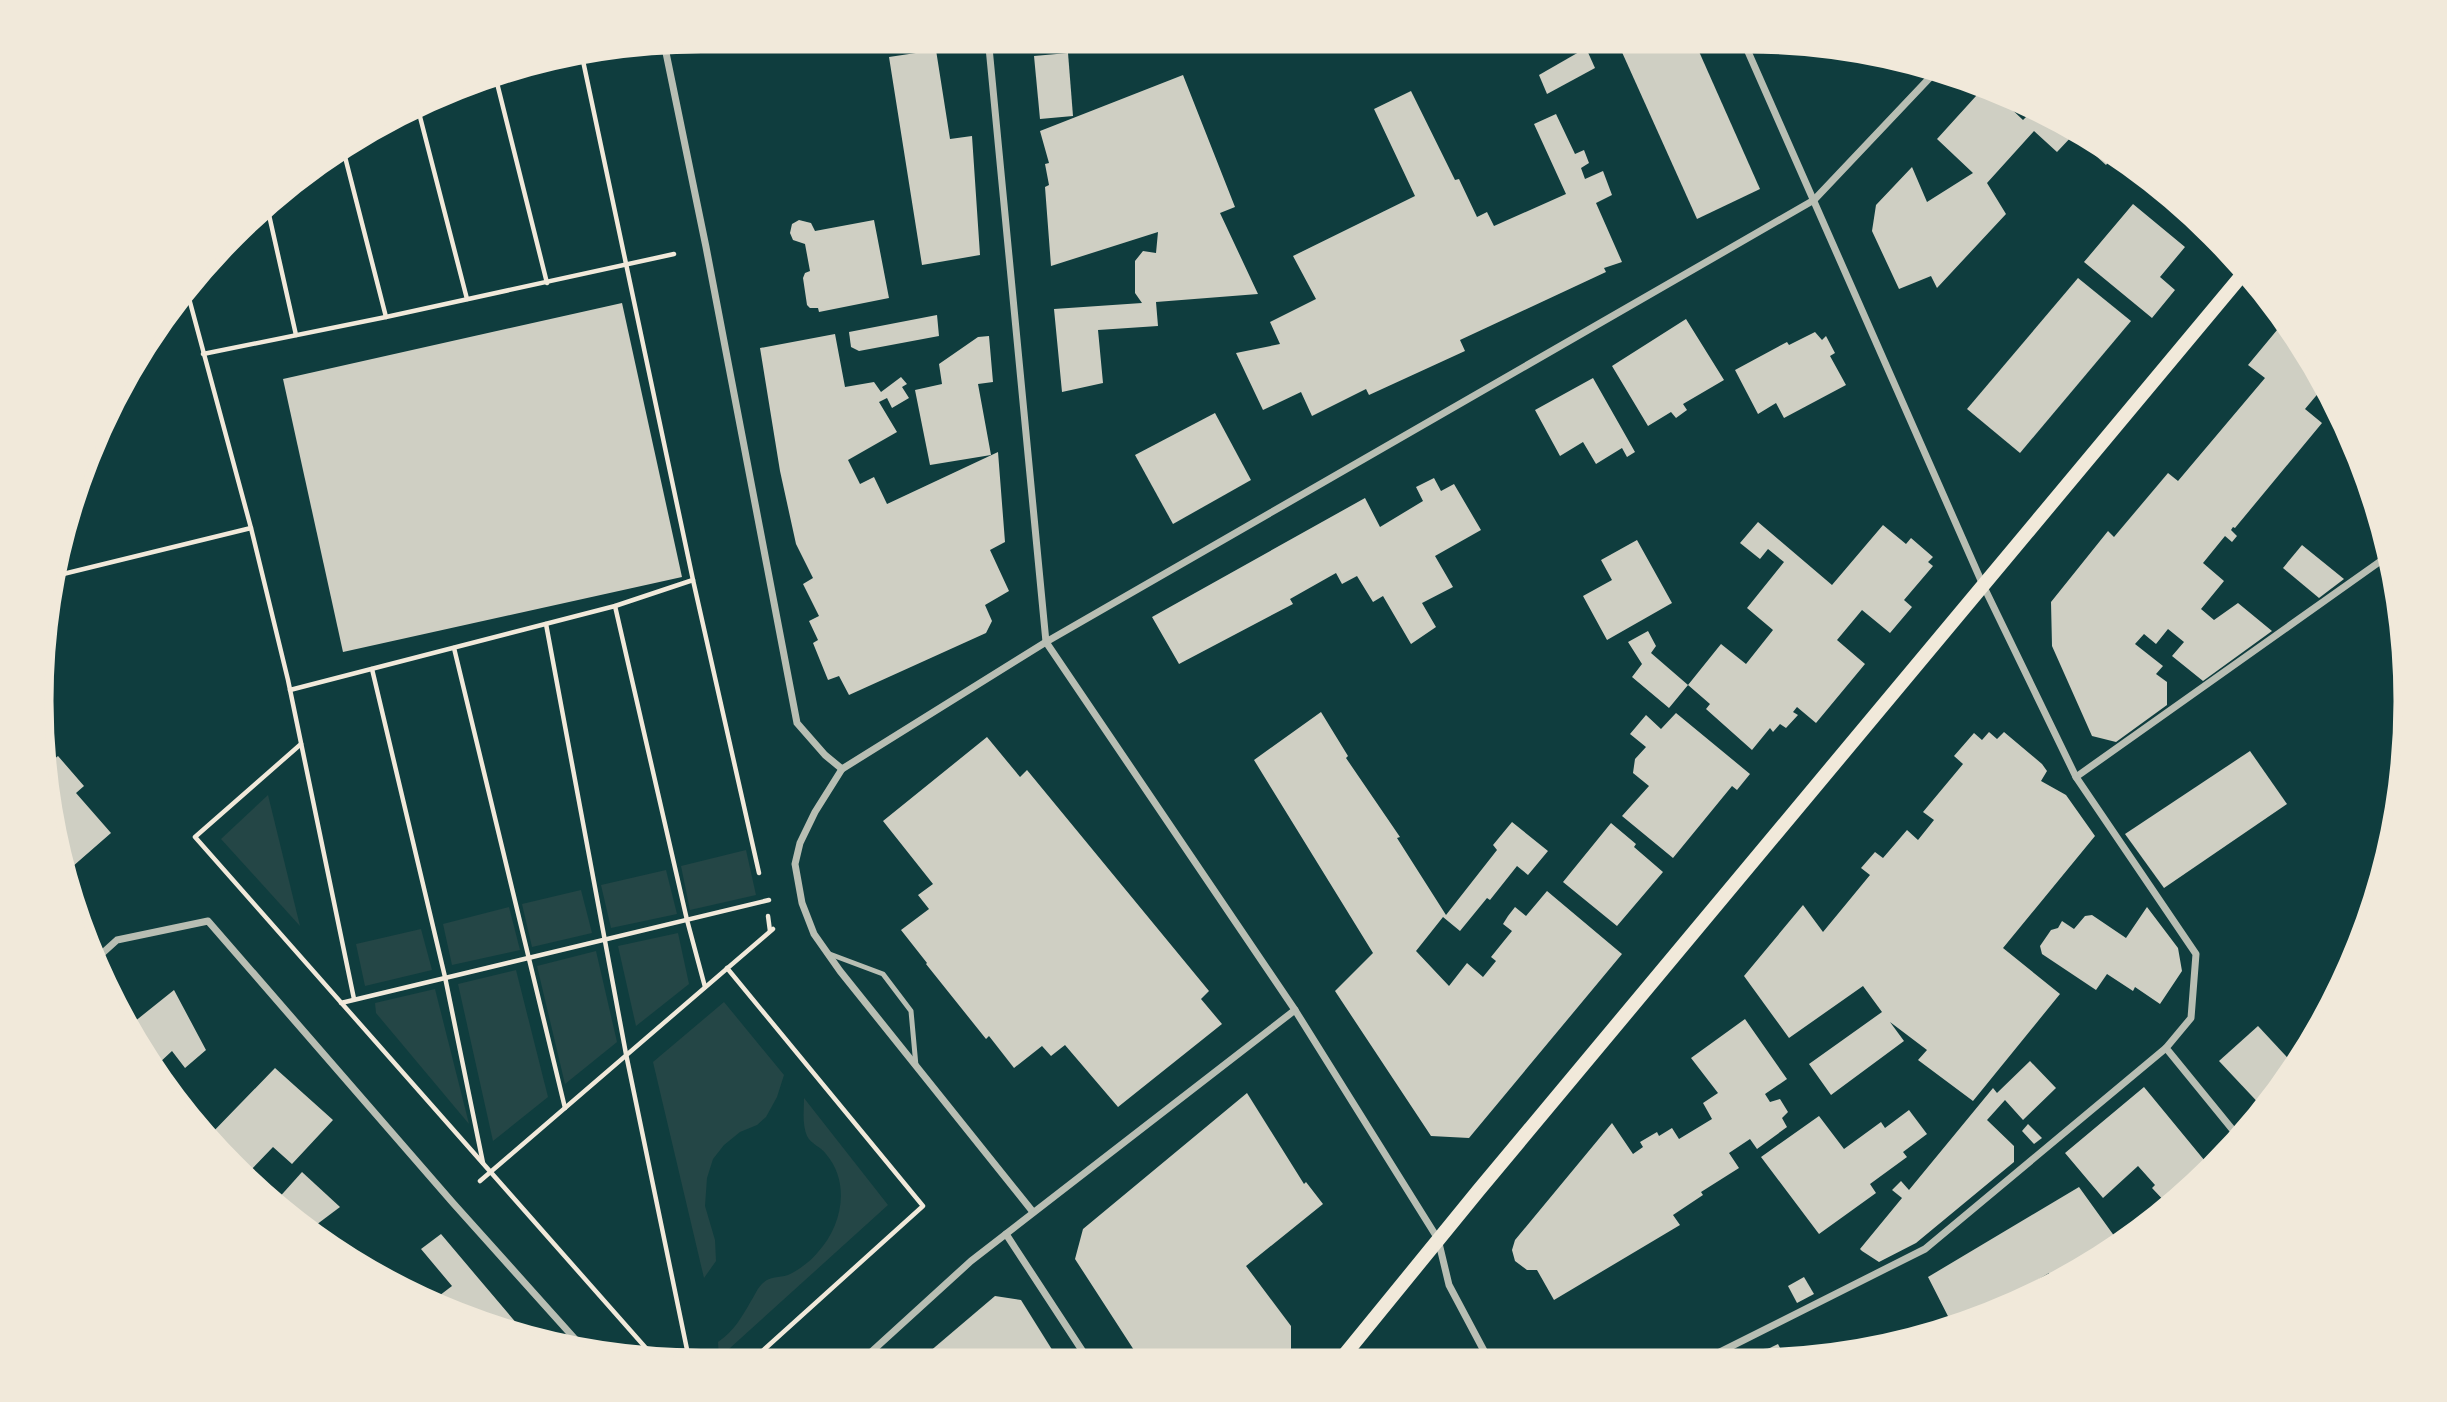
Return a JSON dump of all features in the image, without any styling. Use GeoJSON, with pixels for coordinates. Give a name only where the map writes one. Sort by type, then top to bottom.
{"type":"FeatureCollection","features":[{"type":"Feature","properties":{"kind":"main road"},"geometry":{"type":"LineString","coordinates":[[1346,1353],[2241,277]]}},
{"type":"Feature","properties":{"kind":"street"},"geometry":{"type":"LineString","coordinates":[[990,49],[1046,642],[1295,1010],[1438,1239],[1449,1285],[1485,1353]]}},
{"type":"Feature","properties":{"kind":"street"},"geometry":{"type":"LineString","coordinates":[[1718,1353],[1925,1248],[2166,1048],[2191,1018],[2196,954],[2076,777],[1983,585],[1747,49]]}},
{"type":"Feature","properties":{"kind":"street"},"geometry":{"type":"LineString","coordinates":[[665,50],[797,723],[825,755],[842,769]]}},
{"type":"Feature","properties":{"kind":"street"},"geometry":{"type":"LineString","coordinates":[[1033,1212],[814,934],[802,903],[794,864],[800,843],[815,812],[842,769],[1046,642],[1814,200],[1932,76]]}},
{"type":"Feature","properties":{"kind":"street"},"geometry":{"type":"LineString","coordinates":[[2076,777],[2382,560]]}},
{"type":"Feature","properties":{"kind":"street"},"geometry":{"type":"LineString","coordinates":[[101,955],[117,940],[208,921],[576,1340]]}},
{"type":"Feature","properties":{"kind":"street"},"geometry":{"type":"LineString","coordinates":[[870,1353],[971,1261],[1295,1010]]}},
{"type":"Feature","properties":{"kind":"street"},"geometry":{"type":"LineString","coordinates":[[2166,1048],[2235,1132]]}},
{"type":"Feature","properties":{"kind":"street"},"geometry":{"type":"LineString","coordinates":[[1006,1234],[1084,1353]]}},
{"type":"Feature","properties":{"kind":"lane"},"geometry":{"type":"LineString","coordinates":[[827,953],[883,974],[911,1010],[916,1066]]}},
{"type":"Feature","properties":{"kind":"path"},"geometry":{"type":"LineString","coordinates":[[583,61],[693,579],[759,874]]}},
{"type":"Feature","properties":{"kind":"path"},"geometry":{"type":"LineString","coordinates":[[497,82],[547,283]]}},
{"type":"Feature","properties":{"kind":"path"},"geometry":{"type":"LineString","coordinates":[[419,113],[467,299]]}},
{"type":"Feature","properties":{"kind":"path"},"geometry":{"type":"LineString","coordinates":[[345,155],[386,317]]}},
{"type":"Feature","properties":{"kind":"path"},"geometry":{"type":"LineString","coordinates":[[269,213],[296,335]]}},
{"type":"Feature","properties":{"kind":"path"},"geometry":{"type":"LineString","coordinates":[[203,354],[547,283],[706,247]]}},
{"type":"Feature","properties":{"kind":"path"},"geometry":{"type":"LineString","coordinates":[[189,298],[251,528],[290,690],[354,999]]}},
{"type":"Feature","properties":{"kind":"path"},"geometry":{"type":"LineString","coordinates":[[62,574],[251,528]]}},
{"type":"Feature","properties":{"kind":"path"},"geometry":{"type":"LineString","coordinates":[[290,690],[615,606],[693,579]]}},
{"type":"Feature","properties":{"kind":"path"},"geometry":{"type":"LineString","coordinates":[[615,606],[687,920],[705,986]]}},
{"type":"Feature","properties":{"kind":"path"},"geometry":{"type":"LineString","coordinates":[[546,624],[626,1054],[688,1353]]}},
{"type":"Feature","properties":{"kind":"path"},"geometry":{"type":"LineString","coordinates":[[454,648],[565,1108]]}},
{"type":"Feature","properties":{"kind":"path"},"geometry":{"type":"LineString","coordinates":[[372,668],[445,977],[484,1166]]}},
{"type":"Feature","properties":{"kind":"path"},"geometry":{"type":"LineString","coordinates":[[301,744],[195,837],[649,1351]]}},
{"type":"Feature","properties":{"kind":"path"},"geometry":{"type":"LineString","coordinates":[[762,888],[770,931]]}},
{"type":"Feature","properties":{"kind":"path"},"geometry":{"type":"LineString","coordinates":[[341,1003],[800,894]]}},
{"type":"Feature","properties":{"kind":"path"},"geometry":{"type":"LineString","coordinates":[[453,1203],[802,903]]}},
{"type":"Feature","properties":{"kind":"path"},"geometry":{"type":"LineString","coordinates":[[727,968],[923,1206],[760,1353]]}},
{"type":"Feature","properties":{"kind":"shaded area"},"geometry":{"type":"Polygon","coordinates":[[[268,795],[300,926],[221,839],[268,795]]]}},
{"type":"Feature","properties":{"kind":"shaded area"},"geometry":{"type":"Polygon","coordinates":[[[746,850],[756,895],[690,910],[681,866],[746,850]]]}},
{"type":"Feature","properties":{"kind":"shaded area"},"geometry":{"type":"Polygon","coordinates":[[[666,870],[677,914],[611,928],[601,885],[666,870]]]}},
{"type":"Feature","properties":{"kind":"shaded area"},"geometry":{"type":"Polygon","coordinates":[[[581,890],[592,933],[532,947],[522,904],[581,890]]]}},
{"type":"Feature","properties":{"kind":"shaded area"},"geometry":{"type":"Polygon","coordinates":[[[509,907],[520,950],[452,965],[443,924],[509,907]]]}},
{"type":"Feature","properties":{"kind":"shaded area"},"geometry":{"type":"Polygon","coordinates":[[[421,929],[432,970],[365,986],[356,944],[421,929]]]}},
{"type":"Feature","properties":{"kind":"shaded area"},"geometry":{"type":"Polygon","coordinates":[[[678,933],[689,984],[636,1026],[618,946],[678,933]]]}},
{"type":"Feature","properties":{"kind":"shaded area"},"geometry":{"type":"Polygon","coordinates":[[[596,951],[617,1042],[565,1084],[537,966],[596,951]]]}},
{"type":"Feature","properties":{"kind":"shaded area"},"geometry":{"type":"Polygon","coordinates":[[[516,970],[548,1097],[493,1141],[458,984],[516,970]]]}},
{"type":"Feature","properties":{"kind":"shaded area"},"geometry":{"type":"Polygon","coordinates":[[[435,989],[469,1124],[376,1013],[375,1003],[435,989]]]}},
{"type":"Feature","properties":{"kind":"shaded area"},"geometry":{"type":"Polygon","coordinates":[[[724,1002],[784,1075],[777,1097],[766,1117],[757,1125],[740,1132],[724,1145],[713,1159],[707,1178],[705,1206],[715,1240],[716,1261],[704,1278],[653,1062],[724,1002]]]}},
{"type":"Feature","properties":{"kind":"shaded area"},"geometry":{"type":"Polygon","coordinates":[[[804,1098],[888,1205],[725,1353],[719,1353],[718,1342],[737,1323],[761,1285],[769,1279],[788,1275],[808,1262],[826,1242],[838,1217],[841,1191],[839,1178],[826,1154],[807,1136],[804,1098]]]}},
{"type":"Feature","properties":{"kind":"building"},"geometry":{"type":"Polygon","coordinates":[[[1584,49],[1595,68],[1547,94],[1539,75],[1584,49]]]}},
{"type":"Feature","properties":{"kind":"building"},"geometry":{"type":"Polygon","coordinates":[[[1698,49],[1760,189],[1697,219],[1621,50],[1698,49]]]}},
{"type":"Feature","properties":{"kind":"building"},"geometry":{"type":"Polygon","coordinates":[[[936,50],[950,139],[972,136],[980,255],[922,265],[889,57],[936,50]]]}},
{"type":"Feature","properties":{"kind":"building"},"geometry":{"type":"Polygon","coordinates":[[[1068,53],[1073,116],[1040,119],[1034,56],[1068,53]]]}},
{"type":"Feature","properties":{"kind":"building"},"geometry":{"type":"Polygon","coordinates":[[[1183,75],[1235,207],[1220,213],[1258,294],[1156,302],[1158,326],[1098,330],[1103,383],[1062,392],[1054,309],[1142,303],[1135,293],[1135,261],[1143,251],[1156,253],[1158,232],[1051,266],[1045,187],[1049,185],[1045,164],[1049,163],[1040,131],[1183,75]]]}},
{"type":"Feature","properties":{"kind":"building"},"geometry":{"type":"Polygon","coordinates":[[[1411,91],[1455,180],[1459,179],[1477,217],[1487,212],[1494,226],[1566,194],[1534,124],[1556,114],[1575,154],[1584,150],[1589,163],[1581,168],[1585,179],[1603,171],[1612,195],[1596,203],[1622,262],[1604,268],[1606,272],[1460,340],[1465,351],[1369,395],[1366,389],[1312,416],[1301,392],[1263,410],[1236,353],[1280,344],[1270,322],[1316,299],[1293,256],[1415,196],[1374,109],[1411,91]]]}},
{"type":"Feature","properties":{"kind":"building"},"geometry":{"type":"Polygon","coordinates":[[[1979,93],[2005,103],[2023,120],[2029,114],[2072,136],[2057,152],[2034,131],[1987,183],[2006,214],[1937,288],[1931,276],[1899,289],[1872,231],[1876,205],[1912,167],[1927,202],[1973,173],[1937,139],[1979,93]]]}},
{"type":"Feature","properties":{"kind":"building"},"geometry":{"type":"Polygon","coordinates":[[[2079,141],[2110,160],[2106,165],[2079,141]]]}},
{"type":"Feature","properties":{"kind":"building"},"geometry":{"type":"Polygon","coordinates":[[[2133,204],[2185,247],[2160,277],[2175,290],[2152,318],[2084,262],[2133,204]]]}},
{"type":"Feature","properties":{"kind":"building"},"geometry":{"type":"Polygon","coordinates":[[[799,220],[811,223],[815,231],[874,220],[889,298],[819,312],[818,308],[810,308],[807,305],[803,278],[805,273],[810,271],[805,244],[793,240],[790,233],[792,224],[799,220]]]}},
{"type":"Feature","properties":{"kind":"building"},"geometry":{"type":"Polygon","coordinates":[[[2078,278],[2131,321],[2020,453],[1967,409],[2078,278]]]}},
{"type":"Feature","properties":{"kind":"building"},"geometry":{"type":"Polygon","coordinates":[[[622,303],[682,577],[343,652],[283,379],[622,303]]]}},
{"type":"Feature","properties":{"kind":"building"},"geometry":{"type":"Polygon","coordinates":[[[937,315],[939,336],[859,351],[851,347],[849,332],[937,315]]]}},
{"type":"Feature","properties":{"kind":"building"},"geometry":{"type":"Polygon","coordinates":[[[1686,319],[1724,380],[1683,404],[1687,410],[1676,418],[1671,412],[1648,426],[1612,366],[1686,319]]]}},
{"type":"Feature","properties":{"kind":"building"},"geometry":{"type":"Polygon","coordinates":[[[2279,327],[2320,392],[2305,409],[2322,423],[2235,528],[2233,527],[2231,530],[2237,536],[2232,542],[2225,536],[2203,563],[2224,581],[2201,609],[2214,620],[2238,603],[2272,631],[2203,681],[2172,656],[2184,642],[2168,629],[2156,644],[2144,634],[2135,644],[2163,666],[2156,674],[2167,682],[2167,705],[2116,742],[2092,736],[2052,646],[2051,602],[2108,531],[2114,537],[2168,473],[2178,481],[2265,378],[2248,365],[2279,327]]]}},
{"type":"Feature","properties":{"kind":"building"},"geometry":{"type":"Polygon","coordinates":[[[1815,332],[1822,340],[1826,336],[1835,353],[1830,356],[1846,385],[1784,418],[1776,403],[1758,414],[1735,370],[1787,342],[1789,345],[1815,332]]]}},
{"type":"Feature","properties":{"kind":"building"},"geometry":{"type":"Polygon","coordinates":[[[835,334],[845,387],[874,382],[881,392],[901,377],[907,384],[902,387],[909,398],[892,408],[887,398],[879,402],[897,432],[848,460],[860,484],[874,477],[887,504],[998,452],[1005,542],[990,550],[1009,591],[985,605],[992,621],[986,633],[849,695],[839,676],[828,680],[813,643],[818,640],[809,621],[819,616],[803,584],[813,578],[796,544],[780,471],[760,348],[835,334]]]}},
{"type":"Feature","properties":{"kind":"building"},"geometry":{"type":"Polygon","coordinates":[[[989,336],[993,382],[978,384],[991,455],[930,465],[915,390],[942,384],[939,364],[978,337],[989,336]]]}},
{"type":"Feature","properties":{"kind":"building"},"geometry":{"type":"Polygon","coordinates":[[[1593,378],[1635,452],[1627,457],[1622,448],[1596,464],[1583,442],[1560,456],[1535,410],[1593,378]]]}},
{"type":"Feature","properties":{"kind":"building"},"geometry":{"type":"Polygon","coordinates":[[[1215,413],[1251,480],[1173,524],[1135,455],[1215,413]]]}},
{"type":"Feature","properties":{"kind":"building"},"geometry":{"type":"Polygon","coordinates":[[[1434,478],[1441,491],[1454,484],[1481,530],[1435,556],[1453,587],[1422,603],[1436,627],[1411,644],[1383,596],[1373,602],[1357,576],[1342,584],[1336,573],[1290,599],[1293,604],[1179,664],[1152,617],[1365,498],[1380,527],[1423,501],[1416,487],[1434,478]]]}},
{"type":"Feature","properties":{"kind":"building"},"geometry":{"type":"Polygon","coordinates":[[[1758,522],[1832,585],[1883,525],[1906,544],[1911,538],[1933,557],[1928,562],[1933,566],[1904,600],[1912,607],[1890,633],[1862,610],[1837,640],[1865,664],[1816,723],[1797,707],[1793,712],[1798,715],[1786,728],[1780,724],[1773,732],[1770,728],[1752,750],[1706,709],[1710,704],[1688,685],[1721,644],[1746,664],[1773,630],[1747,608],[1784,562],[1768,549],[1760,559],[1740,543],[1758,522]]]}},
{"type":"Feature","properties":{"kind":"building"},"geometry":{"type":"Polygon","coordinates":[[[1637,540],[1672,603],[1607,640],[1583,596],[1612,580],[1601,560],[1637,540]]]}},
{"type":"Feature","properties":{"kind":"building"},"geometry":{"type":"Polygon","coordinates":[[[2302,545],[2344,579],[2319,598],[2283,568],[2302,545]]]}},
{"type":"Feature","properties":{"kind":"building"},"geometry":{"type":"Polygon","coordinates":[[[1648,631],[1656,646],[1651,653],[1688,685],[1669,708],[1632,677],[1642,664],[1628,642],[1648,631]]]}},
{"type":"Feature","properties":{"kind":"building"},"geometry":{"type":"Polygon","coordinates":[[[1321,712],[1348,756],[1346,758],[1400,837],[1397,838],[1446,915],[1497,850],[1493,845],[1512,822],[1548,851],[1528,875],[1517,866],[1490,900],[1487,898],[1460,931],[1443,917],[1416,951],[1449,986],[1467,963],[1483,977],[1496,961],[1491,957],[1512,931],[1503,924],[1508,916],[1515,907],[1526,916],[1547,891],[1622,954],[1469,1138],[1431,1136],[1335,991],[1373,953],[1254,760],[1321,712]]]}},
{"type":"Feature","properties":{"kind":"building"},"geometry":{"type":"Polygon","coordinates":[[[1676,713],[1750,774],[1737,790],[1732,786],[1673,858],[1622,816],[1649,786],[1633,773],[1635,759],[1646,747],[1630,734],[1646,715],[1661,729],[1676,713]]]}},
{"type":"Feature","properties":{"kind":"building"},"geometry":{"type":"Polygon","coordinates":[[[1989,732],[1997,739],[2004,732],[2042,764],[2047,771],[2041,781],[2066,795],[2095,836],[2003,948],[2060,994],[1973,1101],[1918,1060],[1927,1050],[1890,1022],[1904,1041],[1831,1095],[1809,1064],[1882,1012],[1863,986],[1789,1038],[1744,976],[1803,905],[1823,932],[1870,875],[1861,868],[1875,852],[1883,858],[1907,830],[1918,840],[1934,820],[1923,812],[1963,764],[1954,756],[1974,733],[1982,740],[1989,732]]]}},
{"type":"Feature","properties":{"kind":"building"},"geometry":{"type":"Polygon","coordinates":[[[987,737],[1020,777],[1027,770],[1209,991],[1201,999],[1222,1024],[1118,1107],[1065,1045],[1051,1056],[1042,1046],[1014,1068],[989,1036],[986,1039],[901,930],[929,909],[918,895],[933,884],[883,821],[987,737]]]}},
{"type":"Feature","properties":{"kind":"building"},"geometry":{"type":"Polygon","coordinates":[[[2250,751],[2287,804],[2164,888],[2125,834],[2250,751]]]}},
{"type":"Feature","properties":{"kind":"building"},"geometry":{"type":"Polygon","coordinates":[[[58,756],[84,786],[76,793],[111,833],[71,868],[52,761],[58,756]]]}},
{"type":"Feature","properties":{"kind":"building"},"geometry":{"type":"Polygon","coordinates":[[[1611,823],[1663,872],[1617,926],[1563,882],[1611,823]]]}},
{"type":"Feature","properties":{"kind":"building"},"geometry":{"type":"Polygon","coordinates":[[[2147,907],[2178,948],[2182,971],[2160,1004],[2135,987],[2133,991],[2107,974],[2096,990],[2042,954],[2040,946],[2051,930],[2058,928],[2062,921],[2074,929],[2085,916],[2092,915],[2126,938],[2147,907]]]}},
{"type":"Feature","properties":{"kind":"building"},"geometry":{"type":"Polygon","coordinates":[[[174,990],[206,1050],[185,1068],[172,1051],[159,1063],[133,1020],[134,1022],[174,990]]]}},
{"type":"Feature","properties":{"kind":"building"},"geometry":{"type":"Polygon","coordinates":[[[1745,1019],[1787,1079],[1765,1094],[1770,1102],[1780,1099],[1788,1112],[1782,1118],[1787,1127],[1757,1149],[1750,1139],[1729,1153],[1739,1168],[1701,1192],[1703,1195],[1673,1215],[1680,1225],[1554,1300],[1537,1270],[1527,1270],[1515,1261],[1512,1250],[1515,1240],[1612,1123],[1633,1154],[1643,1147],[1640,1142],[1657,1132],[1659,1136],[1672,1128],[1679,1139],[1712,1119],[1703,1103],[1718,1093],[1691,1058],[1745,1019]]]}},
{"type":"Feature","properties":{"kind":"building"},"geometry":{"type":"Polygon","coordinates":[[[2258,1026],[2290,1060],[2259,1103],[2219,1061],[2258,1026]]]}},
{"type":"Feature","properties":{"kind":"building"},"geometry":{"type":"Polygon","coordinates":[[[2030,1061],[2056,1088],[2023,1120],[2005,1100],[1987,1120],[2014,1146],[2014,1162],[1916,1243],[1879,1262],[1862,1251],[1860,1249],[1902,1198],[1892,1190],[1901,1181],[1909,1190],[1993,1088],[1997,1093],[2030,1061]]]}},
{"type":"Feature","properties":{"kind":"building"},"geometry":{"type":"Polygon","coordinates":[[[275,1068],[333,1120],[292,1164],[273,1147],[250,1171],[212,1132],[275,1068]]]}},
{"type":"Feature","properties":{"kind":"building"},"geometry":{"type":"Polygon","coordinates":[[[2144,1087],[2206,1163],[2164,1201],[2152,1188],[2155,1185],[2138,1166],[2103,1198],[2065,1153],[2144,1087]]]}},
{"type":"Feature","properties":{"kind":"building"},"geometry":{"type":"Polygon","coordinates":[[[1247,1093],[1304,1184],[1306,1182],[1323,1204],[1246,1266],[1291,1326],[1291,1353],[1136,1353],[1075,1259],[1083,1229],[1247,1093]]]}},
{"type":"Feature","properties":{"kind":"building"},"geometry":{"type":"Polygon","coordinates":[[[1909,1110],[1927,1134],[1903,1152],[1907,1157],[1870,1184],[1876,1193],[1819,1234],[1761,1157],[1819,1116],[1844,1149],[1881,1122],[1885,1128],[1909,1110]]]}},
{"type":"Feature","properties":{"kind":"building"},"geometry":{"type":"Polygon","coordinates":[[[2028,1124],[2042,1138],[2034,1144],[2022,1131],[2028,1124]]]}},
{"type":"Feature","properties":{"kind":"building"},"geometry":{"type":"Polygon","coordinates":[[[302,1172],[340,1207],[315,1226],[279,1198],[302,1172]]]}},
{"type":"Feature","properties":{"kind":"building"},"geometry":{"type":"Polygon","coordinates":[[[2079,1187],[2115,1238],[2051,1277],[2049,1273],[2009,1297],[1950,1320],[1928,1277],[2079,1187]]]}},
{"type":"Feature","properties":{"kind":"building"},"geometry":{"type":"Polygon","coordinates":[[[441,1234],[520,1327],[438,1297],[452,1286],[421,1249],[441,1234]]]}},
{"type":"Feature","properties":{"kind":"building"},"geometry":{"type":"Polygon","coordinates":[[[1804,1277],[1814,1294],[1797,1303],[1788,1286],[1804,1277]]]}},
{"type":"Feature","properties":{"kind":"building"},"geometry":{"type":"Polygon","coordinates":[[[995,1296],[1021,1300],[1054,1353],[928,1353],[995,1296]]]}},
{"type":"Feature","properties":{"kind":"building"},"geometry":{"type":"Polygon","coordinates":[[[1778,1344],[1782,1352],[1760,1353],[1778,1344]]]}}]}
